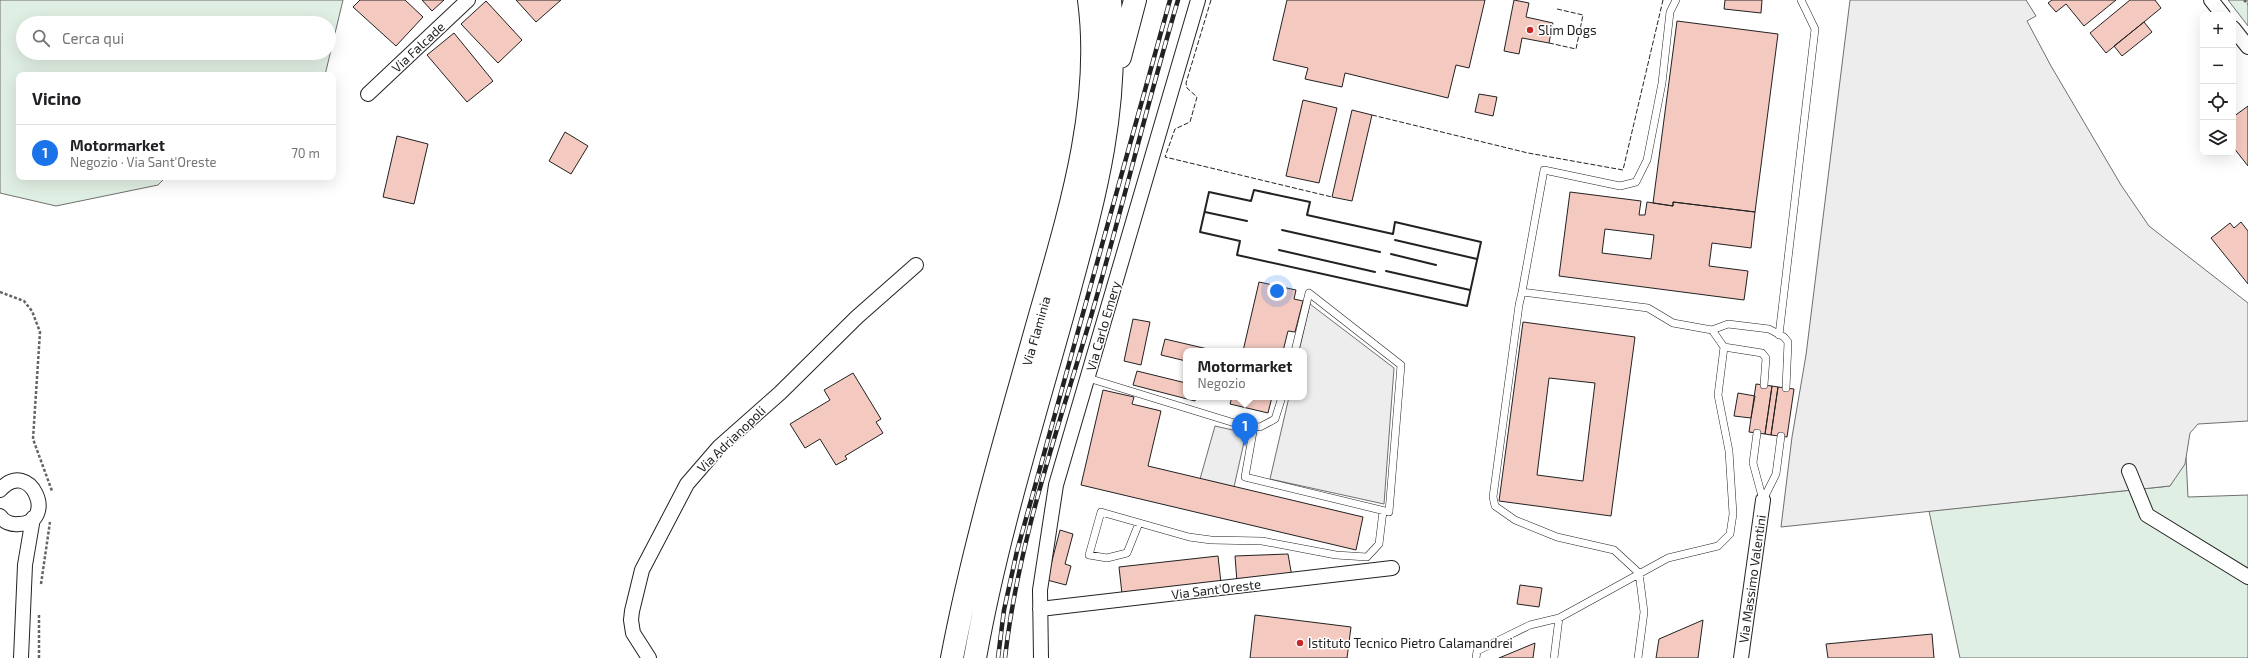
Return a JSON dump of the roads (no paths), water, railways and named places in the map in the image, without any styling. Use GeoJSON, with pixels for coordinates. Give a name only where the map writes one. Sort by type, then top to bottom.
{"type":"FeatureCollection","features":[{"type":"Feature","properties":{"kind":"highway","name":"Via Flaminia"},"geometry":{"type":"LineString","coordinates":[[952,658],[987,502],[1058,255],[1077,172],[1087,115],[1092,64],[1089,0]]}},
{"type":"Feature","properties":{"kind":"highway","name":"Via Flaminia"},"geometry":{"type":"LineString","coordinates":[[975,658],[994,566],[1094,198],[1108,130],[1112,92],[1110,0]]}},
{"type":"Feature","properties":{"kind":"highway"},"geometry":{"type":"LineString","coordinates":[[1112,92],[1135,0]]}},
{"type":"Feature","properties":{"kind":"street","name":"Via Falcade"},"geometry":{"type":"LineString","coordinates":[[368,94],[468,0]]}},
{"type":"Feature","properties":{"kind":"street","name":"Via Carlo Emery"},"geometry":{"type":"LineString","coordinates":[[1041,658],[1040,590],[1056,485],[1198,0]]}},
{"type":"Feature","properties":{"kind":"street"},"geometry":{"type":"LineString","coordinates":[[2211,0],[2221,12]]}},
{"type":"Feature","properties":{"kind":"street"},"geometry":{"type":"LineString","coordinates":[[2236,32],[2248,47]]}},
{"type":"Feature","properties":{"kind":"street","name":"Via Adrianopoli"},"geometry":{"type":"LineString","coordinates":[[649,658],[633,633],[631,620],[632,611],[642,570],[687,484],[719,447],[780,393],[857,317],[916,265]]}},
{"type":"Feature","properties":{"kind":"street"},"geometry":{"type":"LineString","coordinates":[[2130,471],[2147,515],[2248,577]]}},
{"type":"Feature","properties":{"kind":"street"},"geometry":{"type":"LineString","coordinates":[[0,490],[4,486],[17,481],[31,486],[38,498],[39,505],[27,521],[30,544],[25,565],[21,658]]}},
{"type":"Feature","properties":{"kind":"street","name":"Via Massimo Valentini"},"geometry":{"type":"LineString","coordinates":[[1742,658],[1763,500]]}},
{"type":"Feature","properties":{"kind":"street"},"geometry":{"type":"LineString","coordinates":[[0,516],[7,522],[27,521]]}},
{"type":"Feature","properties":{"kind":"street","name":"Via Sant'Oreste"},"geometry":{"type":"LineString","coordinates":[[1040,610],[1392,568]]}},
{"type":"Feature","properties":{"kind":"lane"},"geometry":{"type":"LineString","coordinates":[[1638,658],[1644,612],[1639,573],[1614,550],[1557,537],[1515,520],[1495,506],[1494,489],[1518,312],[1544,170],[1620,186],[1636,182],[1647,160],[1662,83],[1670,12],[1676,0]]}},
{"type":"Feature","properties":{"kind":"lane"},"geometry":{"type":"LineString","coordinates":[[1779,335],[1815,29],[1801,0]]}},
{"type":"Feature","properties":{"kind":"lane"},"geometry":{"type":"LineString","coordinates":[[1522,292],[1648,308],[1673,323],[1712,330],[1728,324],[1769,329],[1788,342],[1786,388]]}},
{"type":"Feature","properties":{"kind":"lane"},"geometry":{"type":"LineString","coordinates":[[1254,426],[1245,477],[1390,512],[1401,365],[1309,293],[1296,348]]}},
{"type":"Feature","properties":{"kind":"lane"},"geometry":{"type":"LineString","coordinates":[[1476,658],[1477,651],[1530,625],[1559,618],[1668,558],[1718,546],[1730,534],[1733,514],[1729,451],[1718,395],[1724,347],[1712,330]]}},
{"type":"Feature","properties":{"kind":"lane"},"geometry":{"type":"LineString","coordinates":[[1724,347],[1762,353],[1766,358],[1764,385]]}},
{"type":"Feature","properties":{"kind":"lane"},"geometry":{"type":"LineString","coordinates":[[1088,378],[1241,425],[1260,427],[1275,419],[1281,400]]}},
{"type":"Feature","properties":{"kind":"lane"},"geometry":{"type":"LineString","coordinates":[[1757,433],[1753,463],[1763,500]]}},
{"type":"Feature","properties":{"kind":"lane"},"geometry":{"type":"LineString","coordinates":[[1763,500],[1776,474],[1781,436]]}},
{"type":"Feature","properties":{"kind":"lane"},"geometry":{"type":"LineString","coordinates":[[1139,523],[1126,553],[1107,558],[1089,555],[1101,512],[1189,537],[1211,540],[1262,541],[1336,555],[1367,557],[1379,544],[1383,510]]}},
{"type":"Feature","properties":{"kind":"lane"},"geometry":{"type":"LineString","coordinates":[[1554,658],[1559,618]]}},
{"type":"Feature","properties":{"kind":"railway"},"geometry":{"type":"LineString","coordinates":[[998,658],[1004,610],[1017,551],[1170,0]]}},
{"type":"Feature","properties":{"kind":"railway"},"geometry":{"type":"LineString","coordinates":[[1005,658],[1019,571],[1041,484],[1092,313],[1178,0]]}},
{"type":"Feature","properties":{"kind":"place","name":"Slim Dogs"},"geometry":{"type":"Point","coordinates":[1530,30]}},
{"type":"Feature","properties":{"kind":"place","name":"Motormarket"},"geometry":{"type":"Point","coordinates":[1245,446]}},
{"type":"Feature","properties":{"kind":"place","name":"Istituto Tecnico Pietro Calamandrei"},"geometry":{"type":"Point","coordinates":[1300,643]}}]}
